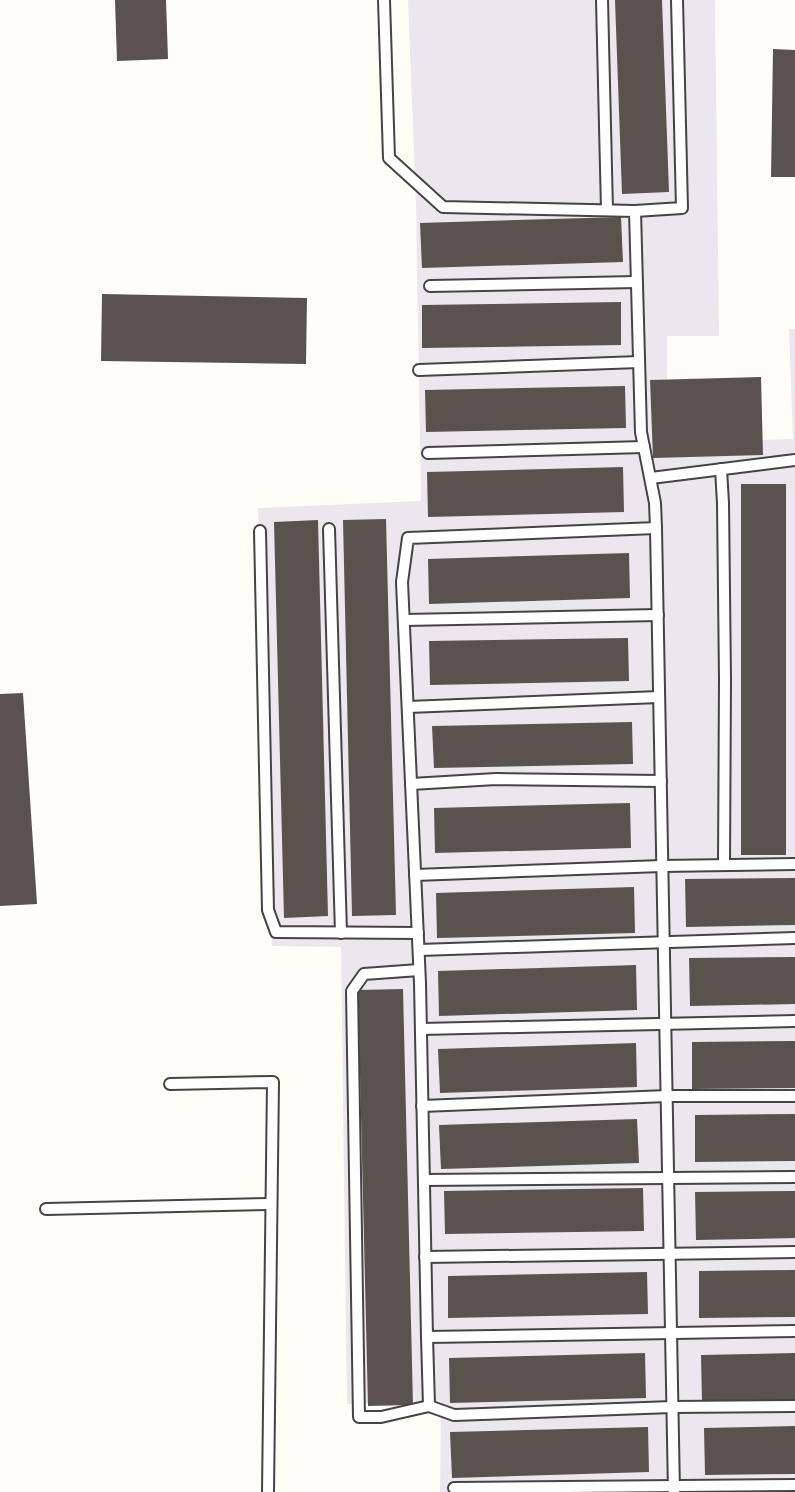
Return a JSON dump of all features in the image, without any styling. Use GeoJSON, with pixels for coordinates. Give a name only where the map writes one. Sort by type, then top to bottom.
{"type":"FeatureCollection","features":[{"type":"Feature","properties":{"kind":"lane"},"geometry":{"type":"LineString","coordinates":[[384,0],[389,158],[443,207],[635,211],[682,208],[677,0]]}},
{"type":"Feature","properties":{"kind":"lane"},"geometry":{"type":"LineString","coordinates":[[602,0],[607,210]]}},
{"type":"Feature","properties":{"kind":"lane"},"geometry":{"type":"LineString","coordinates":[[635,211],[641,432],[651,478],[656,527],[674,1489]]}},
{"type":"Feature","properties":{"kind":"lane"},"geometry":{"type":"LineString","coordinates":[[430,286],[637,282]]}},
{"type":"Feature","properties":{"kind":"lane"},"geometry":{"type":"LineString","coordinates":[[419,370],[639,362]]}},
{"type":"Feature","properties":{"kind":"lane"},"geometry":{"type":"LineString","coordinates":[[428,453],[644,447]]}},
{"type":"Feature","properties":{"kind":"lane"},"geometry":{"type":"LineString","coordinates":[[651,478],[795,460]]}},
{"type":"Feature","properties":{"kind":"lane"},"geometry":{"type":"LineString","coordinates":[[721,469],[725,679],[724,865]]}},
{"type":"Feature","properties":{"kind":"lane"},"geometry":{"type":"LineString","coordinates":[[429,1406],[419,950],[402,582],[408,538],[656,527]]}},
{"type":"Feature","properties":{"kind":"lane"},"geometry":{"type":"LineString","coordinates":[[330,529],[341,933]]}},
{"type":"Feature","properties":{"kind":"lane"},"geometry":{"type":"LineString","coordinates":[[260,530],[268,911],[276,932],[418,933]]}},
{"type":"Feature","properties":{"kind":"lane"},"geometry":{"type":"LineString","coordinates":[[404,620],[658,615]]}},
{"type":"Feature","properties":{"kind":"lane"},"geometry":{"type":"LineString","coordinates":[[408,707],[659,697]]}},
{"type":"Feature","properties":{"kind":"lane"},"geometry":{"type":"LineString","coordinates":[[411,783],[496,779],[661,781]]}},
{"type":"Feature","properties":{"kind":"lane"},"geometry":{"type":"LineString","coordinates":[[415,875],[795,864]]}},
{"type":"Feature","properties":{"kind":"lane"},"geometry":{"type":"LineString","coordinates":[[419,950],[795,938]]}},
{"type":"Feature","properties":{"kind":"lane"},"geometry":{"type":"LineString","coordinates":[[419,970],[364,974],[352,991],[359,1417],[380,1417],[429,1406],[454,1415],[672,1407],[795,1406]]}},
{"type":"Feature","properties":{"kind":"lane"},"geometry":{"type":"LineString","coordinates":[[421,1029],[795,1021]]}},
{"type":"Feature","properties":{"kind":"lane"},"geometry":{"type":"LineString","coordinates":[[170,1084],[273,1082],[268,1492]]}},
{"type":"Feature","properties":{"kind":"lane"},"geometry":{"type":"LineString","coordinates":[[422,1106],[667,1096],[795,1096]]}},
{"type":"Feature","properties":{"kind":"lane"},"geometry":{"type":"LineString","coordinates":[[424,1180],[795,1177]]}},
{"type":"Feature","properties":{"kind":"lane"},"geometry":{"type":"LineString","coordinates":[[46,1209],[270,1204]]}},
{"type":"Feature","properties":{"kind":"lane"},"geometry":{"type":"LineString","coordinates":[[425,1257],[795,1252]]}},
{"type":"Feature","properties":{"kind":"lane"},"geometry":{"type":"LineString","coordinates":[[427,1337],[795,1331]]}},
{"type":"Feature","properties":{"kind":"lane"},"geometry":{"type":"LineString","coordinates":[[454,1488],[674,1489],[795,1485]]}},
{"type":"Feature","properties":{"kind":"shaded area"},"geometry":{"type":"Polygon","coordinates":[[[408,0],[715,0],[719,336],[667,336],[667,443],[793,439],[789,329],[795,329],[795,1492],[440,1492],[441,1401],[347,1404],[341,947],[272,946],[258,508],[421,501],[416,205],[408,0]]]}},
{"type":"Feature","properties":{"kind":"building"},"geometry":{"type":"Polygon","coordinates":[[[115,0],[166,0],[168,59],[117,61],[115,0]]]}},
{"type":"Feature","properties":{"kind":"building"},"geometry":{"type":"Polygon","coordinates":[[[615,0],[662,0],[669,192],[622,194],[615,0]]]}},
{"type":"Feature","properties":{"kind":"building"},"geometry":{"type":"Polygon","coordinates":[[[773,49],[795,50],[795,177],[771,177],[773,49]]]}},
{"type":"Feature","properties":{"kind":"building"},"geometry":{"type":"Polygon","coordinates":[[[621,217],[623,262],[422,268],[420,223],[621,217]]]}},
{"type":"Feature","properties":{"kind":"building"},"geometry":{"type":"Polygon","coordinates":[[[102,294],[307,298],[306,364],[101,361],[102,294]]]}},
{"type":"Feature","properties":{"kind":"building"},"geometry":{"type":"Polygon","coordinates":[[[621,302],[621,345],[422,348],[422,305],[621,302]]]}},
{"type":"Feature","properties":{"kind":"building"},"geometry":{"type":"Polygon","coordinates":[[[761,377],[763,455],[653,458],[650,380],[761,377]]]}},
{"type":"Feature","properties":{"kind":"building"},"geometry":{"type":"Polygon","coordinates":[[[625,386],[626,428],[426,432],[425,390],[625,386]]]}},
{"type":"Feature","properties":{"kind":"building"},"geometry":{"type":"Polygon","coordinates":[[[623,467],[624,512],[428,517],[427,472],[623,467]]]}},
{"type":"Feature","properties":{"kind":"building"},"geometry":{"type":"Polygon","coordinates":[[[741,484],[786,484],[786,855],[741,855],[741,484]]]}},
{"type":"Feature","properties":{"kind":"building"},"geometry":{"type":"Polygon","coordinates":[[[386,519],[396,915],[352,916],[343,520],[386,519]]]}},
{"type":"Feature","properties":{"kind":"building"},"geometry":{"type":"Polygon","coordinates":[[[318,520],[328,916],[284,918],[274,522],[318,520]]]}},
{"type":"Feature","properties":{"kind":"building"},"geometry":{"type":"Polygon","coordinates":[[[629,553],[630,598],[429,604],[428,559],[629,553]]]}},
{"type":"Feature","properties":{"kind":"building"},"geometry":{"type":"Polygon","coordinates":[[[628,638],[629,681],[430,685],[429,641],[628,638]]]}},
{"type":"Feature","properties":{"kind":"building"},"geometry":{"type":"Polygon","coordinates":[[[23,693],[37,904],[0,906],[0,694],[23,693]]]}},
{"type":"Feature","properties":{"kind":"building"},"geometry":{"type":"Polygon","coordinates":[[[632,722],[633,764],[434,768],[432,726],[632,722]]]}},
{"type":"Feature","properties":{"kind":"building"},"geometry":{"type":"Polygon","coordinates":[[[630,803],[631,848],[435,853],[434,808],[630,803]]]}},
{"type":"Feature","properties":{"kind":"building"},"geometry":{"type":"Polygon","coordinates":[[[795,878],[795,925],[686,927],[685,879],[795,878]]]}},
{"type":"Feature","properties":{"kind":"building"},"geometry":{"type":"Polygon","coordinates":[[[634,887],[635,933],[437,938],[436,893],[634,887]]]}},
{"type":"Feature","properties":{"kind":"building"},"geometry":{"type":"Polygon","coordinates":[[[795,957],[795,1004],[690,1006],[689,958],[795,957]]]}},
{"type":"Feature","properties":{"kind":"building"},"geometry":{"type":"Polygon","coordinates":[[[636,965],[637,1010],[439,1016],[438,971],[636,965]]]}},
{"type":"Feature","properties":{"kind":"building"},"geometry":{"type":"Polygon","coordinates":[[[403,989],[413,1405],[368,1406],[358,990],[403,989]]]}},
{"type":"Feature","properties":{"kind":"building"},"geometry":{"type":"Polygon","coordinates":[[[795,1041],[795,1088],[692,1089],[692,1042],[795,1041]]]}},
{"type":"Feature","properties":{"kind":"building"},"geometry":{"type":"Polygon","coordinates":[[[636,1043],[637,1087],[440,1093],[438,1049],[636,1043]]]}},
{"type":"Feature","properties":{"kind":"building"},"geometry":{"type":"Polygon","coordinates":[[[795,1114],[795,1161],[695,1162],[695,1115],[795,1114]]]}},
{"type":"Feature","properties":{"kind":"building"},"geometry":{"type":"Polygon","coordinates":[[[637,1119],[639,1163],[441,1169],[439,1125],[637,1119]]]}},
{"type":"Feature","properties":{"kind":"building"},"geometry":{"type":"Polygon","coordinates":[[[643,1188],[644,1231],[445,1234],[444,1191],[643,1188]]]}},
{"type":"Feature","properties":{"kind":"building"},"geometry":{"type":"Polygon","coordinates":[[[795,1191],[795,1238],[696,1240],[695,1192],[795,1191]]]}},
{"type":"Feature","properties":{"kind":"building"},"geometry":{"type":"Polygon","coordinates":[[[795,1270],[795,1317],[699,1318],[699,1271],[795,1270]]]}},
{"type":"Feature","properties":{"kind":"building"},"geometry":{"type":"Polygon","coordinates":[[[647,1272],[648,1314],[448,1318],[448,1276],[647,1272]]]}},
{"type":"Feature","properties":{"kind":"building"},"geometry":{"type":"Polygon","coordinates":[[[645,1353],[646,1398],[450,1403],[449,1358],[645,1353]]]}},
{"type":"Feature","properties":{"kind":"building"},"geometry":{"type":"Polygon","coordinates":[[[795,1353],[795,1401],[702,1402],[701,1355],[795,1353]]]}},
{"type":"Feature","properties":{"kind":"building"},"geometry":{"type":"Polygon","coordinates":[[[795,1426],[795,1474],[705,1475],[704,1428],[795,1426]]]}},
{"type":"Feature","properties":{"kind":"building"},"geometry":{"type":"Polygon","coordinates":[[[648,1427],[649,1472],[452,1478],[450,1432],[648,1427]]]}}]}
